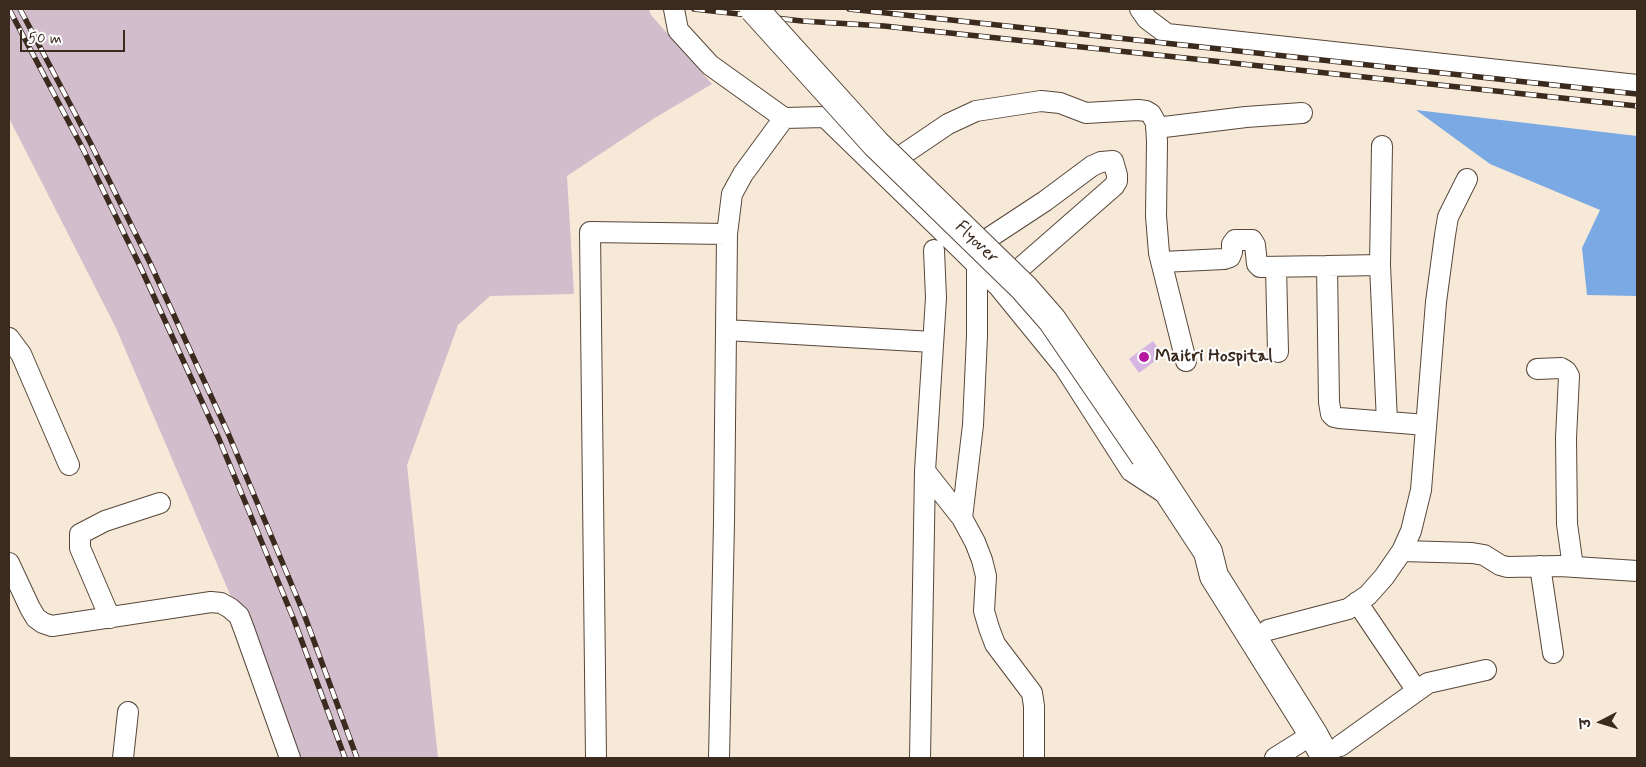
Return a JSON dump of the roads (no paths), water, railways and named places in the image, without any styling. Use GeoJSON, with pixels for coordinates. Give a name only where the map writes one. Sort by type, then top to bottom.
{"type":"FeatureCollection","features":[{"type":"Feature","properties":{"kind":"highway","name":"Flyover"},"geometry":{"type":"LineString","coordinates":[[754,9],[876,144],[1024,288],[1046,314],[1208,552]]}},
{"type":"Feature","properties":{"kind":"highway"},"geometry":{"type":"LineString","coordinates":[[1208,552],[1228,567],[1268,630],[1337,754]]}},
{"type":"Feature","properties":{"kind":"highway"},"geometry":{"type":"LineString","coordinates":[[1208,552],[1214,576],[1313,734],[1337,754]]}},
{"type":"Feature","properties":{"kind":"street"},"geometry":{"type":"LineString","coordinates":[[674,9],[678,30],[710,65],[784,118],[825,117],[879,172],[971,259],[999,287],[1065,368],[1131,471],[1172,497]]}},
{"type":"Feature","properties":{"kind":"street"},"geometry":{"type":"LineString","coordinates":[[1140,9],[1147,19],[1167,34],[1637,85]]}},
{"type":"Feature","properties":{"kind":"street"},"geometry":{"type":"LineString","coordinates":[[879,172],[948,124],[976,111],[1041,101],[1060,103],[1086,113],[1146,111],[1154,118],[1156,128],[1156,216],[1162,262],[1186,361]]}},
{"type":"Feature","properties":{"kind":"street"},"geometry":{"type":"LineString","coordinates":[[1156,128],[1246,117],[1302,113]]}},
{"type":"Feature","properties":{"kind":"street"},"geometry":{"type":"LineString","coordinates":[[719,758],[727,234],[732,194],[743,174],[784,118]]}},
{"type":"Feature","properties":{"kind":"street"},"geometry":{"type":"LineString","coordinates":[[1382,146],[1380,265],[1387,422]]}},
{"type":"Feature","properties":{"kind":"street"},"geometry":{"type":"LineString","coordinates":[[971,259],[1044,201],[1092,166],[1101,162],[1113,162],[1117,175],[1117,181],[1114,186],[999,287]]}},
{"type":"Feature","properties":{"kind":"street"},"geometry":{"type":"LineString","coordinates":[[1268,630],[1348,609],[1368,595],[1384,577],[1402,551],[1412,531],[1421,490],[1436,302],[1444,236],[1448,217],[1468,179]]}},
{"type":"Feature","properties":{"kind":"street"},"geometry":{"type":"LineString","coordinates":[[596,758],[590,232],[727,234]]}},
{"type":"Feature","properties":{"kind":"street"},"geometry":{"type":"LineString","coordinates":[[1162,262],[1224,259],[1230,257],[1232,244],[1235,240],[1252,240],[1255,245],[1257,264],[1260,267],[1380,265]]}},
{"type":"Feature","properties":{"kind":"street"},"geometry":{"type":"LineString","coordinates":[[920,758],[925,470],[936,298],[934,250]]}},
{"type":"Feature","properties":{"kind":"street"},"geometry":{"type":"LineString","coordinates":[[962,518],[973,425],[977,336],[971,259]]}},
{"type":"Feature","properties":{"kind":"street"},"geometry":{"type":"LineString","coordinates":[[1327,266],[1329,402],[1331,414],[1339,418],[1426,425]]}},
{"type":"Feature","properties":{"kind":"street"},"geometry":{"type":"LineString","coordinates":[[1276,267],[1278,352]]}},
{"type":"Feature","properties":{"kind":"street"},"geometry":{"type":"LineString","coordinates":[[726,330],[933,342]]}},
{"type":"Feature","properties":{"kind":"street"},"geometry":{"type":"LineString","coordinates":[[9,338],[21,354],[69,465]]}},
{"type":"Feature","properties":{"kind":"street"},"geometry":{"type":"LineString","coordinates":[[1537,369],[1561,368],[1569,376],[1566,438],[1567,524],[1573,567]]}},
{"type":"Feature","properties":{"kind":"street"},"geometry":{"type":"LineString","coordinates":[[925,470],[962,518],[982,560],[986,576],[984,611],[988,628],[995,644],[1032,693],[1034,706],[1034,758]]}},
{"type":"Feature","properties":{"kind":"street"},"geometry":{"type":"LineString","coordinates":[[110,618],[80,548],[80,534],[105,521],[160,503]]}},
{"type":"Feature","properties":{"kind":"street"},"geometry":{"type":"LineString","coordinates":[[1402,551],[1472,553],[1484,555],[1507,567],[1573,567],[1637,571]]}},
{"type":"Feature","properties":{"kind":"street"},"geometry":{"type":"LineString","coordinates":[[9,563],[36,618],[52,626],[211,602],[221,603],[230,608],[238,616],[244,629],[290,758]]}},
{"type":"Feature","properties":{"kind":"street"},"geometry":{"type":"LineString","coordinates":[[1540,566],[1553,653]]}},
{"type":"Feature","properties":{"kind":"street"},"geometry":{"type":"LineString","coordinates":[[1357,602],[1417,692]]}},
{"type":"Feature","properties":{"kind":"street"},"geometry":{"type":"LineString","coordinates":[[1337,754],[1428,683],[1486,670]]}},
{"type":"Feature","properties":{"kind":"street"},"geometry":{"type":"LineString","coordinates":[[123,758],[128,712]]}},
{"type":"Feature","properties":{"kind":"street"},"geometry":{"type":"LineString","coordinates":[[1275,758],[1313,734]]}},
{"type":"Feature","properties":{"kind":"water"},"geometry":{"type":"Polygon","coordinates":[[[1416,110],[1637,136],[1637,296],[1587,295],[1582,248],[1600,210],[1490,164],[1416,110]]]}},
{"type":"Feature","properties":{"kind":"railway"},"geometry":{"type":"LineString","coordinates":[[9,9],[83,149],[140,266],[219,439],[294,620],[345,758]]}},
{"type":"Feature","properties":{"kind":"railway"},"geometry":{"type":"LineString","coordinates":[[20,9],[91,144],[150,263],[228,433],[304,614],[357,758]]}},
{"type":"Feature","properties":{"kind":"railway"},"geometry":{"type":"LineString","coordinates":[[694,9],[802,21],[884,26],[1637,106]]}},
{"type":"Feature","properties":{"kind":"railway"},"geometry":{"type":"LineString","coordinates":[[849,9],[1637,94]]}},
{"type":"Feature","properties":{"kind":"place","name":"Maitri Hospital"},"geometry":{"type":"Point","coordinates":[1144,357]}}]}
